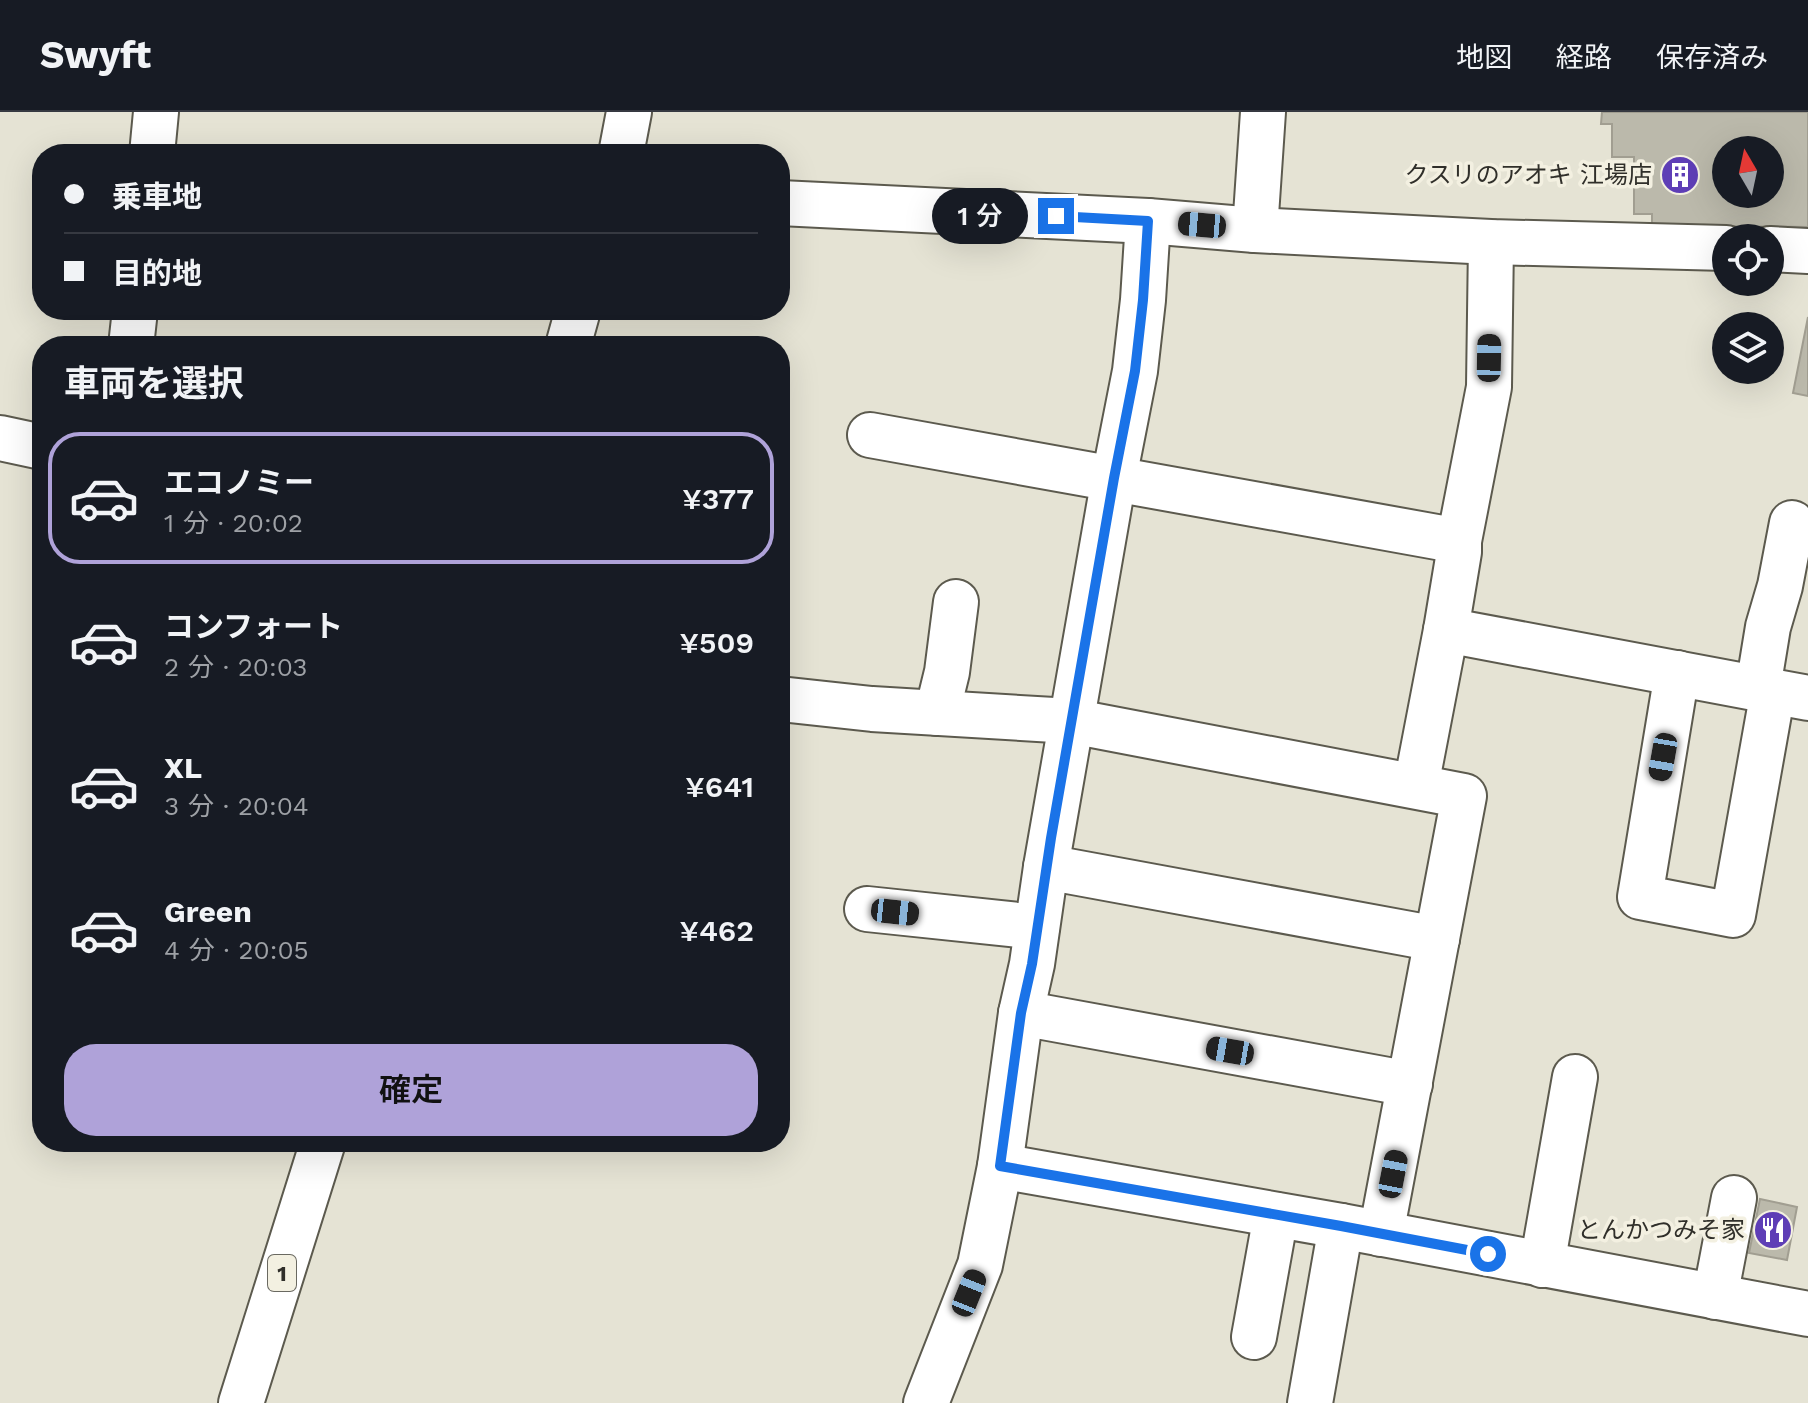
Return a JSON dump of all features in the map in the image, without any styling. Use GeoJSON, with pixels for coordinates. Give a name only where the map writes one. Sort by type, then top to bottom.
{"type":"FeatureCollection","features":[{"type":"Feature","properties":{"kind":"main road"},"geometry":{"type":"LineString","coordinates":[[153,144],[156,112]]}},
{"type":"Feature","properties":{"kind":"main road"},"geometry":{"type":"LineString","coordinates":[[623,144],[629,112]]}},
{"type":"Feature","properties":{"kind":"main road"},"geometry":{"type":"LineString","coordinates":[[1255,230],[1263,112]]}},
{"type":"Feature","properties":{"kind":"main road"},"geometry":{"type":"LineString","coordinates":[[790,203],[1491,242],[1712,248]]}},
{"type":"Feature","properties":{"kind":"main road"},"geometry":{"type":"LineString","coordinates":[[926,1403],[980,1265],[1000,1166],[1021,1013],[1135,371],[1148,221]]}},
{"type":"Feature","properties":{"kind":"main road"},"geometry":{"type":"LineString","coordinates":[[1416,786],[1489,387],[1491,242]]}},
{"type":"Feature","properties":{"kind":"main road"},"geometry":{"type":"LineString","coordinates":[[1784,250],[1808,251]]}},
{"type":"Feature","properties":{"kind":"main road"},"geometry":{"type":"LineString","coordinates":[[870,435],[1459,541]]}},
{"type":"Feature","properties":{"kind":"main road"},"geometry":{"type":"LineString","coordinates":[[0,438],[32,445]]}},
{"type":"Feature","properties":{"kind":"main road"},"geometry":{"type":"LineString","coordinates":[[1677,673],[1640,897],[1733,915],[1779,692],[1768,627],[1780,586],[1792,523]]}},
{"type":"Feature","properties":{"kind":"main road"},"geometry":{"type":"LineString","coordinates":[[937,713],[947,672],[956,602]]}},
{"type":"Feature","properties":{"kind":"main road"},"geometry":{"type":"LineString","coordinates":[[1446,630],[1779,692]]}},
{"type":"Feature","properties":{"kind":"main road"},"geometry":{"type":"LineString","coordinates":[[790,700],[1071,721],[1464,796],[1410,1084],[1361,1230],[1310,1403]]}},
{"type":"Feature","properties":{"kind":"main road"},"geometry":{"type":"LineString","coordinates":[[1046,867],[1437,939]]}},
{"type":"Feature","properties":{"kind":"main road"},"geometry":{"type":"LineString","coordinates":[[867,909],[1037,927]]}},
{"type":"Feature","properties":{"kind":"main road"},"geometry":{"type":"LineString","coordinates":[[1021,1013],[1410,1084]]}},
{"type":"Feature","properties":{"kind":"main road"},"geometry":{"type":"LineString","coordinates":[[1542,1265],[1575,1077]]}},
{"type":"Feature","properties":{"kind":"main road","name":"1"},"geometry":{"type":"LineString","coordinates":[[241,1403],[320,1152]]}},
{"type":"Feature","properties":{"kind":"main road"},"geometry":{"type":"LineString","coordinates":[[1000,1166],[1808,1314]]}},
{"type":"Feature","properties":{"kind":"main road"},"geometry":{"type":"LineString","coordinates":[[1715,1297],[1734,1198]]}},
{"type":"Feature","properties":{"kind":"main road"},"geometry":{"type":"LineString","coordinates":[[1254,1337],[1276,1215]]}},
{"type":"Feature","properties":{"kind":"building","name":"クスリのアオキ 江場店"},"geometry":{"type":"Polygon","coordinates":[[[1602,112],[1808,112],[1808,227],[1784,227],[1784,224],[1652,225],[1652,214],[1634,214],[1634,157],[1612,157],[1612,124],[1601,124],[1602,112]]]}},
{"type":"Feature","properties":{"kind":"building"},"geometry":{"type":"Polygon","coordinates":[[[1808,317],[1808,396],[1793,393],[1808,317]]]}},
{"type":"Feature","properties":{"kind":"building","name":"とんかつみそ家"},"geometry":{"type":"Polygon","coordinates":[[[1760,1199],[1797,1207],[1787,1260],[1749,1253],[1760,1199]]]}},
{"type":"Feature","properties":{"kind":"place","name":"クスリのアオキ 江場店"},"geometry":{"type":"Point","coordinates":[1680,175]}},
{"type":"Feature","properties":{"kind":"place","name":"とんかつみそ家"},"geometry":{"type":"Point","coordinates":[1773,1230]}},
{"type":"Feature","properties":{"kind":"route"},"geometry":{"type":"LineString","coordinates":[[1056,216],[1148,221],[1135,371],[1021,1013],[1000,1166],[1488,1254]]}}]}
